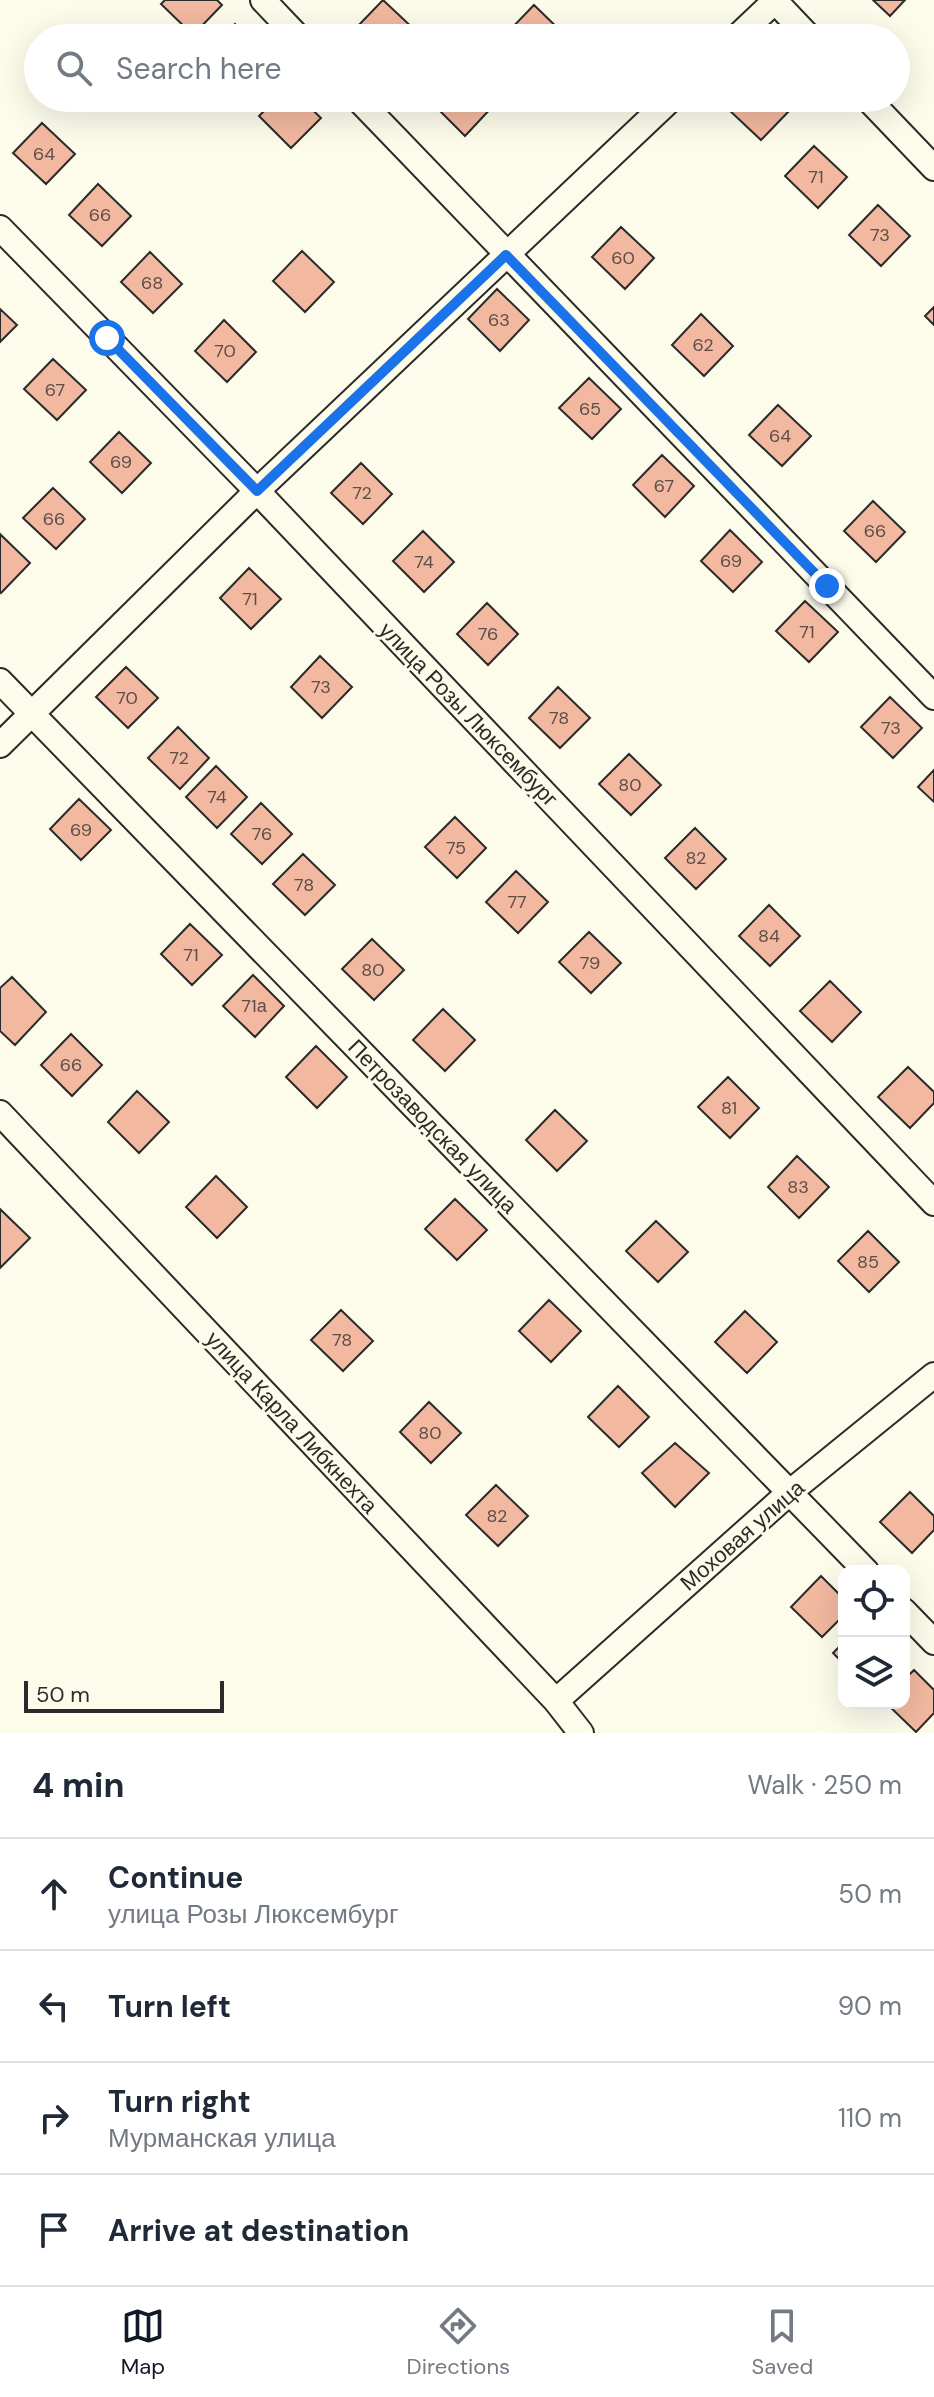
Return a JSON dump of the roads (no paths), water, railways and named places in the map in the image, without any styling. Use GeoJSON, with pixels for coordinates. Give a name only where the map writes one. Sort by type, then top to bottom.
{"type":"FeatureCollection","features":[{"type":"Feature","properties":{"kind":"street"},"geometry":{"type":"LineString","coordinates":[[263,0],[286,24]]}},
{"type":"Feature","properties":{"kind":"street"},"geometry":{"type":"LineString","coordinates":[[750,24],[775,0],[797,24]]}},
{"type":"Feature","properties":{"kind":"street"},"geometry":{"type":"LineString","coordinates":[[370,112],[934,697]]}},
{"type":"Feature","properties":{"kind":"street"},"geometry":{"type":"LineString","coordinates":[[0,745],[257,491],[657,112]]}},
{"type":"Feature","properties":{"kind":"street"},"geometry":{"type":"LineString","coordinates":[[880,112],[934,168]]}},
{"type":"Feature","properties":{"kind":"street","name":"улица Розы Люксембург"},"geometry":{"type":"LineString","coordinates":[[0,228],[257,491],[934,1203]]}},
{"type":"Feature","properties":{"kind":"street","name":"Петрозаводская улица"},"geometry":{"type":"LineString","coordinates":[[0,681],[860,1565]]}},
{"type":"Feature","properties":{"kind":"street","name":"улица Карла Либкнехта"},"geometry":{"type":"LineString","coordinates":[[0,1113],[556,1701],[581,1733]]}},
{"type":"Feature","properties":{"kind":"street","name":"Моховая улица"},"geometry":{"type":"LineString","coordinates":[[556,1701],[790,1492],[934,1375]]}},
{"type":"Feature","properties":{"kind":"street"},"geometry":{"type":"LineString","coordinates":[[910,1617],[934,1642]]}}]}
